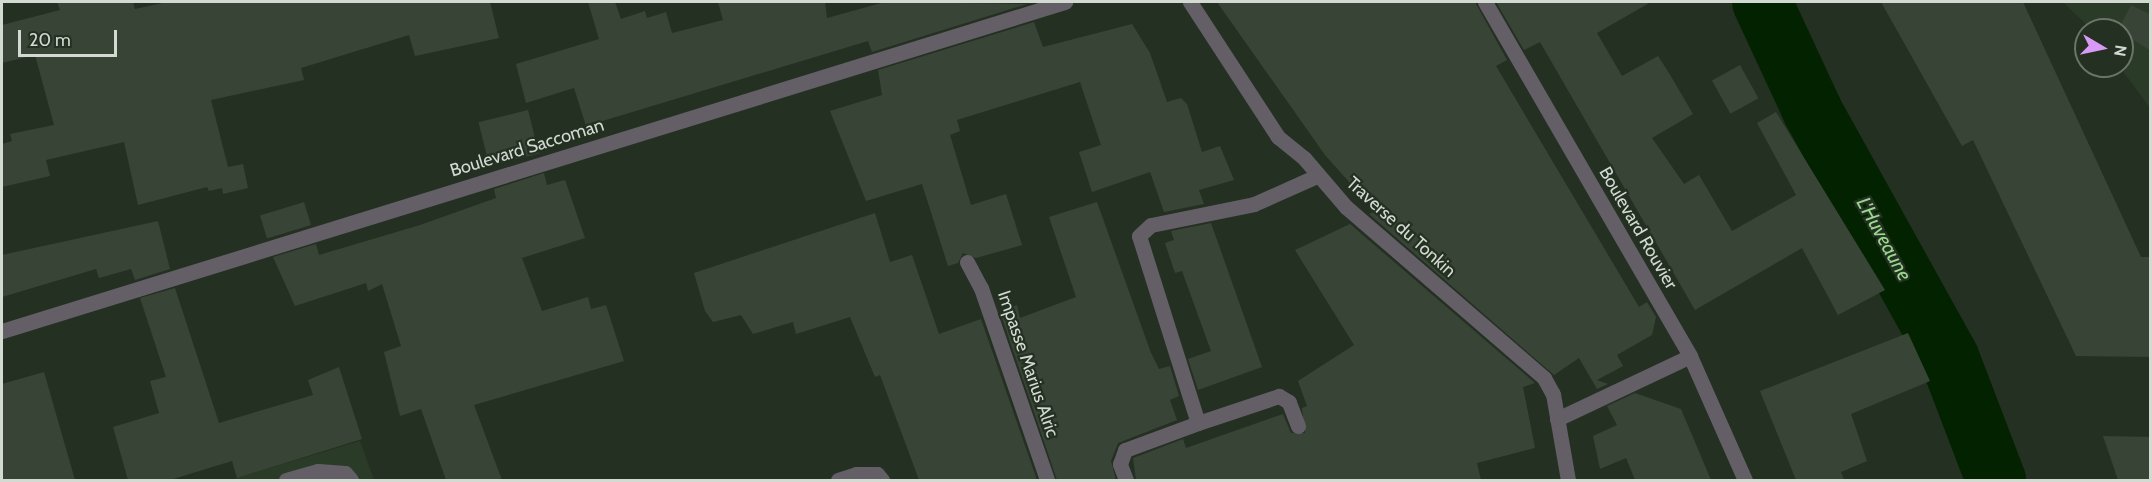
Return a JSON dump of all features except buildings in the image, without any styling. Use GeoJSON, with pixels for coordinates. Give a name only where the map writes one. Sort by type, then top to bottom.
{"type":"FeatureCollection","features":[{"type":"Feature","properties":{"kind":"street","name":"Boulevard Saccoman"},"geometry":{"type":"LineString","coordinates":[[2,331],[1065,2]]}},
{"type":"Feature","properties":{"kind":"street","name":"Traverse du Tonkin"},"geometry":{"type":"LineString","coordinates":[[1190,2],[1278,137],[1304,158],[1317,176],[1346,207],[1544,378],[1557,419],[1568,480]]}},
{"type":"Feature","properties":{"kind":"street","name":"Boulevard Rouvier"},"geometry":{"type":"LineString","coordinates":[[1485,2],[1690,356],[1745,480]]}},
{"type":"Feature","properties":{"kind":"street"},"geometry":{"type":"LineString","coordinates":[[1198,423],[1139,236],[1151,225],[1254,204],[1317,176]]}},
{"type":"Feature","properties":{"kind":"street","name":"Impasse Marius Alric"},"geometry":{"type":"LineString","coordinates":[[967,262],[981,288],[1047,480]]}},
{"type":"Feature","properties":{"kind":"street"},"geometry":{"type":"LineString","coordinates":[[1557,419],[1690,356]]}},
{"type":"Feature","properties":{"kind":"street"},"geometry":{"type":"LineString","coordinates":[[1126,480],[1120,464],[1125,450],[1279,396],[1289,402],[1298,426]]}},
{"type":"Feature","properties":{"kind":"street"},"geometry":{"type":"LineString","coordinates":[[286,480],[318,471],[345,473],[351,480]]}},
{"type":"Feature","properties":{"kind":"street"},"geometry":{"type":"LineString","coordinates":[[838,480],[856,474],[877,474],[882,480]]}},
{"type":"Feature","properties":{"kind":"shaded area"},"geometry":{"type":"Polygon","coordinates":[[[2063,2],[2150,2],[2150,108],[2128,78],[2134,78],[2134,18],[2080,18],[2063,2]]]}},
{"type":"Feature","properties":{"kind":"shaded area"},"geometry":{"type":"Polygon","coordinates":[[[360,441],[374,480],[230,480],[360,441]]]}},
{"type":"Feature","properties":{"kind":"waterway","name":"L'Huveaune"},"geometry":{"type":"LineString","coordinates":[[1762,2],[1813,112],[1949,357],[1996,480]]}}]}
